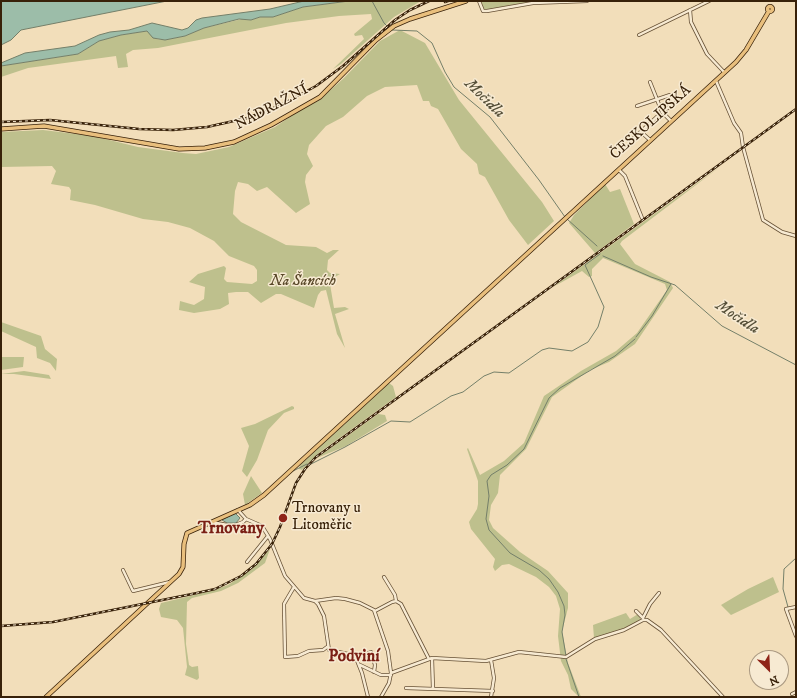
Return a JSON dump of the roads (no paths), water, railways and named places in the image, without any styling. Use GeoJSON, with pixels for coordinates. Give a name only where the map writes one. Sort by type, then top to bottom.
{"type":"FeatureCollection","features":[{"type":"Feature","properties":{"kind":"main road","name":"NÁDRAŽNÍ"},"geometry":{"type":"LineString","coordinates":[[1,129],[36,126],[94,133],[140,143],[179,149],[205,148],[234,142],[271,125],[320,97],[389,29],[407,20],[466,1]]}},
{"type":"Feature","properties":{"kind":"main road","name":"ČESKOLIPSKÁ"},"geometry":{"type":"LineString","coordinates":[[171,582],[183,569],[186,535],[189,531],[250,505],[264,494],[743,54],[769,11],[773,10],[771,6],[772,1]]}},
{"type":"Feature","properties":{"kind":"main road"},"geometry":{"type":"LineString","coordinates":[[46,697],[171,582]]}},
{"type":"Feature","properties":{"kind":"street"},"geometry":{"type":"LineString","coordinates":[[480,1],[484,11],[487,12],[527,4],[587,1]]}},
{"type":"Feature","properties":{"kind":"street"},"geometry":{"type":"LineString","coordinates":[[639,35],[709,1]]}},
{"type":"Feature","properties":{"kind":"street"},"geometry":{"type":"LineString","coordinates":[[690,10],[691,22],[699,38],[708,54],[724,72]]}},
{"type":"Feature","properties":{"kind":"street"},"geometry":{"type":"LineString","coordinates":[[716,80],[734,123],[741,133],[743,147],[763,220],[782,232],[796,236]]}},
{"type":"Feature","properties":{"kind":"street"},"geometry":{"type":"LineString","coordinates":[[650,82],[662,112],[671,121]]}},
{"type":"Feature","properties":{"kind":"street"},"geometry":{"type":"LineString","coordinates":[[637,106],[670,95],[673,98],[672,105],[662,112]]}},
{"type":"Feature","properties":{"kind":"street"},"geometry":{"type":"LineString","coordinates":[[634,138],[659,115]]}},
{"type":"Feature","properties":{"kind":"street"},"geometry":{"type":"LineString","coordinates":[[641,132],[650,140]]}},
{"type":"Feature","properties":{"kind":"street"},"geometry":{"type":"LineString","coordinates":[[618,169],[625,176],[642,218]]}},
{"type":"Feature","properties":{"kind":"street"},"geometry":{"type":"LineString","coordinates":[[238,510],[246,519],[259,524],[268,536],[283,572],[304,598],[315,601],[336,598],[345,599],[365,604],[375,611],[388,651],[391,674],[389,683],[381,697]]}},
{"type":"Feature","properties":{"kind":"street"},"geometry":{"type":"LineString","coordinates":[[209,522],[233,526],[243,522],[246,519]]}},
{"type":"Feature","properties":{"kind":"street"},"geometry":{"type":"LineString","coordinates":[[247,562],[268,536]]}},
{"type":"Feature","properties":{"kind":"street"},"geometry":{"type":"LineString","coordinates":[[123,570],[131,590],[135,592],[171,582]]}},
{"type":"Feature","properties":{"kind":"street"},"geometry":{"type":"LineString","coordinates":[[384,577],[395,595],[396,601],[401,604],[431,658],[433,689]]}},
{"type":"Feature","properties":{"kind":"street"},"geometry":{"type":"LineString","coordinates":[[294,587],[284,604],[286,657],[298,656],[309,651],[323,650],[327,647]]}},
{"type":"Feature","properties":{"kind":"street"},"geometry":{"type":"LineString","coordinates":[[643,618],[650,604],[659,593]]}},
{"type":"Feature","properties":{"kind":"street"},"geometry":{"type":"LineString","coordinates":[[315,601],[324,616],[327,647],[331,652],[348,654],[356,658],[368,697]]}},
{"type":"Feature","properties":{"kind":"street"},"geometry":{"type":"LineString","coordinates":[[375,611],[396,601]]}},
{"type":"Feature","properties":{"kind":"street"},"geometry":{"type":"LineString","coordinates":[[796,607],[786,609],[796,636]]}},
{"type":"Feature","properties":{"kind":"street"},"geometry":{"type":"LineString","coordinates":[[636,611],[643,618],[661,630],[723,697]]}},
{"type":"Feature","properties":{"kind":"street"},"geometry":{"type":"LineString","coordinates":[[359,665],[374,672],[388,676],[431,658],[491,660],[519,652],[566,657],[595,639],[624,630],[643,620],[647,620]]}},
{"type":"Feature","properties":{"kind":"street"},"geometry":{"type":"LineString","coordinates":[[356,658],[371,652],[375,665],[374,672]]}},
{"type":"Feature","properties":{"kind":"street"},"geometry":{"type":"LineString","coordinates":[[491,660],[494,678],[492,697]]}},
{"type":"Feature","properties":{"kind":"street"},"geometry":{"type":"LineString","coordinates":[[406,688],[493,691]]}},
{"type":"Feature","properties":{"kind":"street"},"geometry":{"type":"LineString","coordinates":[[792,694],[796,692]]}},
{"type":"Feature","properties":{"kind":"waterway","name":"Močidla"},"geometry":{"type":"LineString","coordinates":[[372,1],[384,23],[389,28]]}},
{"type":"Feature","properties":{"kind":"waterway","name":"Močidla"},"geometry":{"type":"LineString","coordinates":[[392,30],[417,31],[432,43],[445,72],[454,87],[490,117],[539,180],[565,217]]}},
{"type":"Feature","properties":{"kind":"waterway","name":"Močidla"},"geometry":{"type":"LineString","coordinates":[[567,219],[597,246]]}},
{"type":"Feature","properties":{"kind":"waterway"},"geometry":{"type":"LineString","coordinates":[[293,471],[307,464],[309,465],[345,447],[391,421],[410,422],[451,396],[463,392],[484,376],[494,372],[509,373],[542,350],[549,348],[572,351],[588,342],[598,327],[604,307],[585,265],[600,254]]}},
{"type":"Feature","properties":{"kind":"waterway","name":"Močidla"},"geometry":{"type":"LineString","coordinates":[[603,256],[651,277],[675,285],[722,326],[796,365]]}},
{"type":"Feature","properties":{"kind":"waterway"},"geometry":{"type":"LineString","coordinates":[[636,337],[652,316],[671,284]]}},
{"type":"Feature","properties":{"kind":"waterway"},"geometry":{"type":"LineString","coordinates":[[566,656],[562,632],[565,615],[564,606],[558,592],[549,579],[539,570],[510,553],[489,530],[486,519],[489,496],[487,481],[491,475],[507,465],[524,449],[549,398],[560,388],[615,356],[635,339]]}},
{"type":"Feature","properties":{"kind":"waterway","name":"Močidla"},"geometry":{"type":"LineString","coordinates":[[788,607],[783,589],[784,569],[796,558]]}},
{"type":"Feature","properties":{"kind":"waterway"},"geometry":{"type":"LineString","coordinates":[[566,659],[579,697]]}},
{"type":"Feature","properties":{"kind":"railway"},"geometry":{"type":"LineString","coordinates":[[1,122],[50,120],[139,129],[173,130],[207,127],[247,118],[279,106],[316,86],[343,66],[395,20],[410,10],[429,1]]}},
{"type":"Feature","properties":{"kind":"railway"},"geometry":{"type":"LineString","coordinates":[[1,626],[53,622],[197,593],[215,589],[241,576],[256,564],[272,544],[280,527],[296,483],[305,469],[316,457],[796,109]]}},
{"type":"Feature","properties":{"kind":"place","name":"Trnovany u Litoměřic"},"geometry":{"type":"Point","coordinates":[283,518]}},
{"type":"Feature","properties":{"kind":"district","name":"Trnovany"},"geometry":{"type":"Point","coordinates":[231,529]}},
{"type":"Feature","properties":{"kind":"district","name":"Podviní"},"geometry":{"type":"Point","coordinates":[354,657]}},
{"type":"Feature","properties":{"kind":"park label","name":"Na Šancích"},"geometry":{"type":"Point","coordinates":[303,282]}}]}
